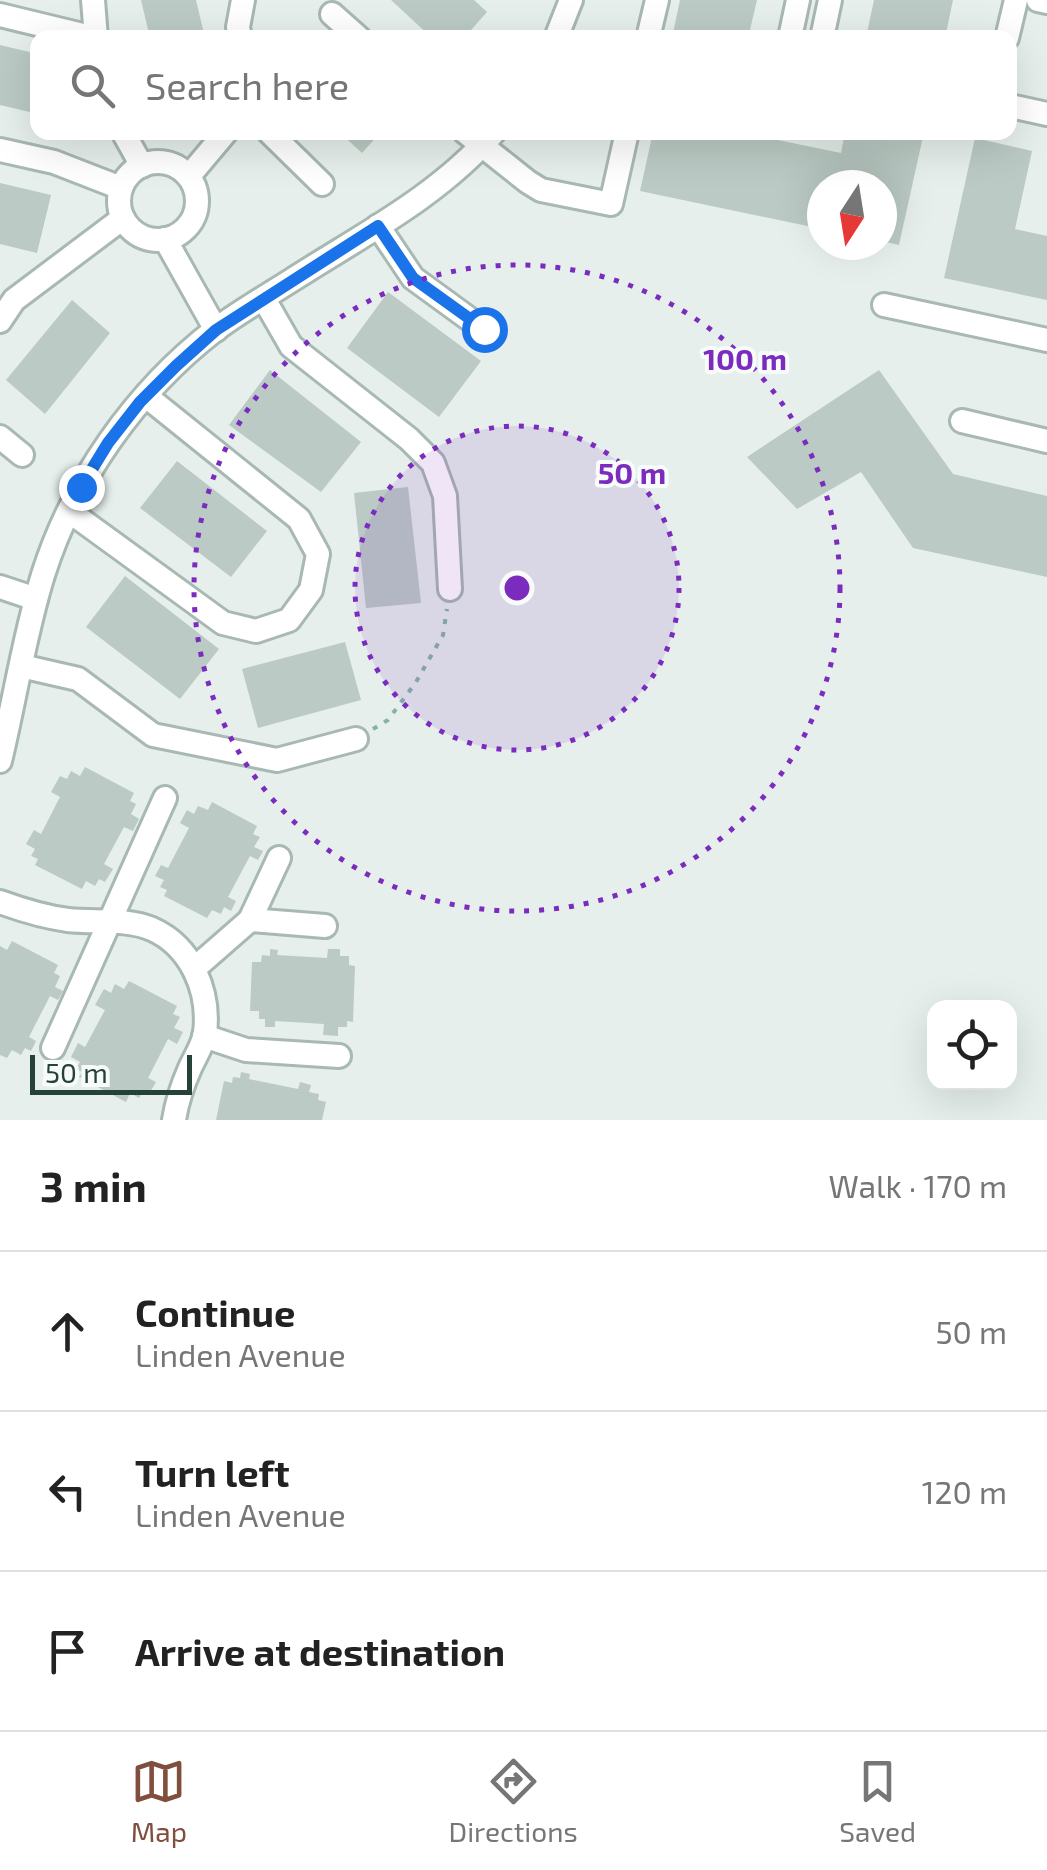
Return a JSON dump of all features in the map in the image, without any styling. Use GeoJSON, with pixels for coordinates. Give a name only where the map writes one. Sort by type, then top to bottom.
{"type":"FeatureCollection","features":[{"type":"Feature","properties":{"kind":"street"},"geometry":{"type":"LineString","coordinates":[[93,0],[95,30]]}},
{"type":"Feature","properties":{"kind":"street"},"geometry":{"type":"LineString","coordinates":[[239,30],[243,0]]}},
{"type":"Feature","properties":{"kind":"street"},"geometry":{"type":"LineString","coordinates":[[650,30],[657,0]]}},
{"type":"Feature","properties":{"kind":"street"},"geometry":{"type":"LineString","coordinates":[[792,30],[798,0]]}},
{"type":"Feature","properties":{"kind":"street"},"geometry":{"type":"LineString","coordinates":[[824,30],[830,0]]}},
{"type":"Feature","properties":{"kind":"street"},"geometry":{"type":"LineString","coordinates":[[1010,30],[1016,0]]}},
{"type":"Feature","properties":{"kind":"street"},"geometry":{"type":"LineString","coordinates":[[1038,0],[1047,2]]}},
{"type":"Feature","properties":{"kind":"street"},"geometry":{"type":"LineString","coordinates":[[558,30],[566,1]]}},
{"type":"Feature","properties":{"kind":"street"},"geometry":{"type":"LineString","coordinates":[[332,14],[350,30]]}},
{"type":"Feature","properties":{"kind":"street"},"geometry":{"type":"LineString","coordinates":[[0,15],[62,30]]}},
{"type":"Feature","properties":{"kind":"street"},"geometry":{"type":"LineString","coordinates":[[1017,110],[1047,114]]}},
{"type":"Feature","properties":{"kind":"street"},"geometry":{"type":"LineString","coordinates":[[127,140],[142,166]]}},
{"type":"Feature","properties":{"kind":"street"},"geometry":{"type":"LineString","coordinates":[[189,176],[219,140]]}},
{"type":"Feature","properties":{"kind":"street"},"geometry":{"type":"LineString","coordinates":[[277,140],[322,184]]}},
{"type":"Feature","properties":{"kind":"street"},"geometry":{"type":"LineString","coordinates":[[0,761],[5,713],[21,666],[43,574],[69,511],[108,443],[146,396],[216,330],[451,176],[478,140]]}},
{"type":"Feature","properties":{"kind":"street"},"geometry":{"type":"LineString","coordinates":[[483,140],[541,190],[611,204],[625,140]]}},
{"type":"Feature","properties":{"kind":"street"},"geometry":{"type":"LineString","coordinates":[[0,150],[54,162],[121,188]]}},
{"type":"Feature","properties":{"kind":"street"},"geometry":{"type":"LineString","coordinates":[[154,162],[165,162],[189,176],[198,202],[194,218],[185,229],[165,239],[144,237],[130,228],[120,202],[121,188],[132,172],[154,162]]}},
{"type":"Feature","properties":{"kind":"street"},"geometry":{"type":"LineString","coordinates":[[0,320],[14,300],[124,218]]}},
{"type":"Feature","properties":{"kind":"street"},"geometry":{"type":"LineString","coordinates":[[378,226],[413,278],[484,329]]}},
{"type":"Feature","properties":{"kind":"street"},"geometry":{"type":"LineString","coordinates":[[165,239],[216,330]]}},
{"type":"Feature","properties":{"kind":"street"},"geometry":{"type":"LineString","coordinates":[[0,285],[27,290]]}},
{"type":"Feature","properties":{"kind":"street"},"geometry":{"type":"LineString","coordinates":[[264,298],[291,346],[433,463],[445,496],[450,589]]}},
{"type":"Feature","properties":{"kind":"street"},"geometry":{"type":"LineString","coordinates":[[884,305],[1047,340]]}},
{"type":"Feature","properties":{"kind":"street"},"geometry":{"type":"LineString","coordinates":[[69,511],[223,623],[256,631],[289,620],[311,590],[318,554],[300,518],[146,396]]}},
{"type":"Feature","properties":{"kind":"street"},"geometry":{"type":"LineString","coordinates":[[962,421],[1047,441]]}},
{"type":"Feature","properties":{"kind":"street"},"geometry":{"type":"LineString","coordinates":[[0,437],[22,455]]}},
{"type":"Feature","properties":{"kind":"street"},"geometry":{"type":"LineString","coordinates":[[0,587],[36,599]]}},
{"type":"Feature","properties":{"kind":"street"},"geometry":{"type":"LineString","coordinates":[[21,666],[78,679],[153,735],[277,760],[356,739]]}},
{"type":"Feature","properties":{"kind":"street"},"geometry":{"type":"LineString","coordinates":[[54,1048],[165,798]]}},
{"type":"Feature","properties":{"kind":"street"},"geometry":{"type":"LineString","coordinates":[[195,968],[250,920],[279,858]]}},
{"type":"Feature","properties":{"kind":"street"},"geometry":{"type":"LineString","coordinates":[[0,902],[67,920],[111,921],[152,929],[178,947],[195,968],[205,1002],[204,1036],[177,1099],[174,1120]]}},
{"type":"Feature","properties":{"kind":"street"},"geometry":{"type":"LineString","coordinates":[[250,920],[325,926]]}},
{"type":"Feature","properties":{"kind":"street"},"geometry":{"type":"LineString","coordinates":[[204,1036],[246,1050],[339,1056]]}},
{"type":"Feature","properties":{"kind":"path"},"geometry":{"type":"LineString","coordinates":[[356,739],[388,720],[416,682],[443,635],[450,589]]}},
{"type":"Feature","properties":{"kind":"building"},"geometry":{"type":"Polygon","coordinates":[[[141,0],[196,0],[203,30],[148,30],[141,0]]]}},
{"type":"Feature","properties":{"kind":"building"},"geometry":{"type":"Polygon","coordinates":[[[391,0],[474,0],[487,12],[471,30],[423,30],[391,0]]]}},
{"type":"Feature","properties":{"kind":"building"},"geometry":{"type":"Polygon","coordinates":[[[680,0],[757,0],[750,30],[674,30],[680,0]]]}},
{"type":"Feature","properties":{"kind":"building"},"geometry":{"type":"Polygon","coordinates":[[[874,0],[953,0],[947,30],[868,30],[874,0]]]}},
{"type":"Feature","properties":{"kind":"building"},"geometry":{"type":"Polygon","coordinates":[[[0,45],[30,52],[30,112],[0,105],[0,45]]]}},
{"type":"Feature","properties":{"kind":"building"},"geometry":{"type":"Polygon","coordinates":[[[348,140],[374,140],[362,153],[348,140]]]}},
{"type":"Feature","properties":{"kind":"building"},"geometry":{"type":"Polygon","coordinates":[[[651,140],[778,140],[841,153],[843,140],[922,140],[899,245],[897,170],[807,170],[807,226],[640,191],[651,140]]]}},
{"type":"Feature","properties":{"kind":"building"},"geometry":{"type":"Polygon","coordinates":[[[975,140],[1032,151],[1015,229],[1047,236],[1047,300],[944,278],[975,140]]]}},
{"type":"Feature","properties":{"kind":"building"},"geometry":{"type":"Polygon","coordinates":[[[0,183],[51,195],[37,253],[0,244],[0,183]]]}},
{"type":"Feature","properties":{"kind":"building"},"geometry":{"type":"Polygon","coordinates":[[[388,292],[481,361],[439,417],[347,348],[388,292]]]}},
{"type":"Feature","properties":{"kind":"building"},"geometry":{"type":"Polygon","coordinates":[[[72,300],[110,333],[45,414],[6,380],[72,300]]]}},
{"type":"Feature","properties":{"kind":"building"},"geometry":{"type":"Polygon","coordinates":[[[270,370],[361,442],[321,492],[229,425],[270,370]]]}},
{"type":"Feature","properties":{"kind":"building"},"geometry":{"type":"Polygon","coordinates":[[[879,370],[953,474],[1047,496],[1047,577],[913,548],[861,472],[797,509],[747,457],[879,370]]]}},
{"type":"Feature","properties":{"kind":"building"},"geometry":{"type":"Polygon","coordinates":[[[177,461],[267,531],[231,577],[140,508],[177,461]]]}},
{"type":"Feature","properties":{"kind":"building"},"geometry":{"type":"Polygon","coordinates":[[[408,487],[421,603],[366,608],[354,493],[408,487]]]}},
{"type":"Feature","properties":{"kind":"building"},"geometry":{"type":"Polygon","coordinates":[[[125,576],[219,649],[180,699],[86,627],[125,576]]]}},
{"type":"Feature","properties":{"kind":"building"},"geometry":{"type":"Polygon","coordinates":[[[345,642],[361,700],[258,728],[242,669],[345,642]]]}},
{"type":"Feature","properties":{"kind":"building"},"geometry":{"type":"Polygon","coordinates":[[[85,767],[134,793],[130,801],[136,804],[131,814],[139,819],[133,831],[124,827],[104,864],[113,869],[105,882],[99,879],[95,886],[86,881],[82,889],[35,865],[38,859],[31,856],[35,849],[26,844],[34,830],[41,834],[60,797],[51,792],[60,776],[67,779],[71,771],[80,776],[85,767]]]}},
{"type":"Feature","properties":{"kind":"building"},"geometry":{"type":"Polygon","coordinates":[[[212,802],[257,826],[253,834],[260,837],[254,847],[263,851],[258,860],[250,856],[228,897],[236,901],[231,911],[224,907],[221,914],[212,910],[207,918],[164,896],[167,890],[160,887],[164,880],[155,876],[161,865],[168,868],[189,828],[180,823],[187,810],[194,814],[198,806],[208,810],[212,802]]]}},
{"type":"Feature","properties":{"kind":"building"},"geometry":{"type":"Polygon","coordinates":[[[12,941],[58,965],[54,973],[60,976],[55,987],[63,991],[58,1000],[50,996],[29,1037],[36,1041],[31,1051],[25,1048],[21,1055],[12,1050],[7,1058],[0,1055],[0,946],[7,950],[12,941]]]}},
{"type":"Feature","properties":{"kind":"building"},"geometry":{"type":"Polygon","coordinates":[[[270,949],[278,950],[277,955],[327,958],[328,949],[340,949],[340,956],[349,956],[349,965],[355,966],[353,1022],[338,1027],[338,1036],[323,1035],[324,1024],[275,1021],[275,1027],[265,1027],[259,1011],[250,1011],[252,962],[261,962],[262,955],[270,956],[270,949]]]}},
{"type":"Feature","properties":{"kind":"building"},"geometry":{"type":"Polygon","coordinates":[[[129,981],[177,1006],[173,1014],[180,1017],[174,1028],[183,1032],[177,1044],[168,1039],[148,1078],[156,1082],[149,1094],[143,1091],[139,1098],[130,1093],[126,1102],[79,1077],[82,1072],[76,1069],[80,1062],[71,1057],[78,1043],[85,1047],[105,1010],[95,1005],[104,989],[111,993],[115,984],[124,989],[129,981]]]}},
{"type":"Feature","properties":{"kind":"building"},"geometry":{"type":"Polygon","coordinates":[[[241,1072],[250,1074],[249,1079],[298,1089],[300,1082],[311,1085],[309,1092],[319,1094],[318,1100],[326,1102],[322,1120],[216,1120],[224,1081],[232,1083],[233,1077],[240,1078],[241,1072]]]}},
{"type":"Feature","properties":{"kind":"route"},"geometry":{"type":"LineString","coordinates":[[81,487],[140,402],[216,330],[378,226],[413,278],[484,329]]}}]}
